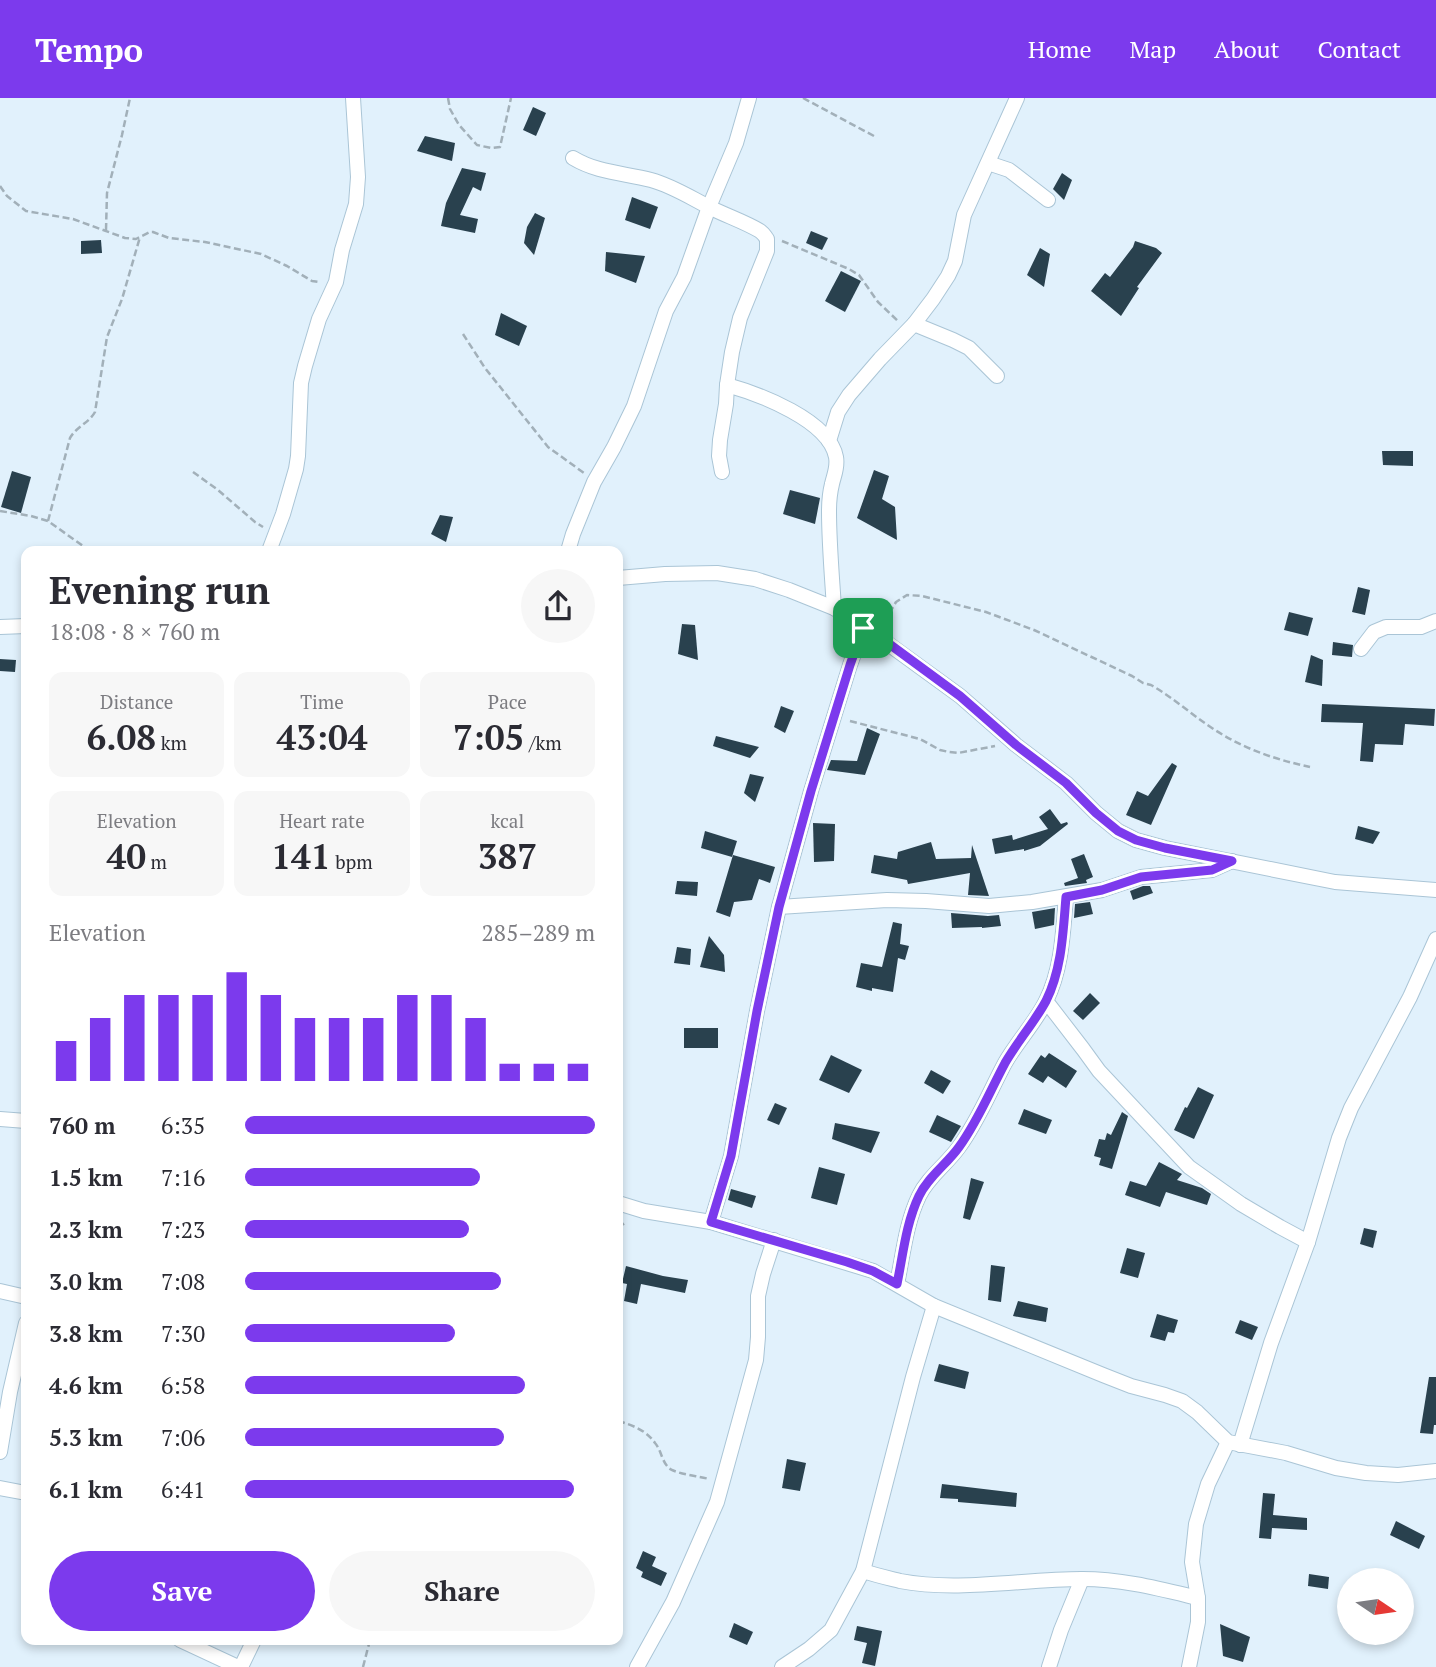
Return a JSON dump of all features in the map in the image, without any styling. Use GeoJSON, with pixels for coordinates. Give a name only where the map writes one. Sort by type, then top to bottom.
{"type":"FeatureCollection","features":[{"type":"Feature","properties":{"kind":"street"},"geometry":{"type":"LineString","coordinates":[[270,546],[296,469],[300,391],[305,366],[319,319],[336,282],[342,250],[352,220],[358,187],[353,98]]}},
{"type":"Feature","properties":{"kind":"street"},"geometry":{"type":"LineString","coordinates":[[569,546],[594,482],[634,406],[666,311],[684,277],[736,143],[749,98]]}},
{"type":"Feature","properties":{"kind":"street"},"geometry":{"type":"LineString","coordinates":[[828,441],[838,412],[849,396],[914,324],[933,299],[955,261],[964,215],[1017,98]]}},
{"type":"Feature","properties":{"kind":"street"},"geometry":{"type":"LineString","coordinates":[[573,158],[602,171],[654,181],[678,190],[759,230],[767,239],[767,251],[740,317],[732,352],[719,456],[722,472]]}},
{"type":"Feature","properties":{"kind":"street"},"geometry":{"type":"LineString","coordinates":[[988,163],[1009,170],[1048,200]]}},
{"type":"Feature","properties":{"kind":"street"},"geometry":{"type":"LineString","coordinates":[[914,324],[969,348],[997,376]]}},
{"type":"Feature","properties":{"kind":"street"},"geometry":{"type":"LineString","coordinates":[[727,385],[794,411],[828,441],[836,456],[829,511],[834,608]]}},
{"type":"Feature","properties":{"kind":"street"},"geometry":{"type":"LineString","coordinates":[[623,578],[718,573],[754,579],[834,608],[960,696],[1016,745],[1066,783],[1096,813],[1118,831],[1136,840],[1335,882],[1436,890]]}},
{"type":"Feature","properties":{"kind":"street"},"geometry":{"type":"LineString","coordinates":[[1361,649],[1374,632],[1386,627],[1421,627],[1436,621]]}},
{"type":"Feature","properties":{"kind":"street"},"geometry":{"type":"LineString","coordinates":[[0,627],[21,626]]}},
{"type":"Feature","properties":{"kind":"street"},"geometry":{"type":"LineString","coordinates":[[711,1222],[733,1146],[779,907],[850,665],[870,632]]}},
{"type":"Feature","properties":{"kind":"street"},"geometry":{"type":"LineString","coordinates":[[779,907],[887,900],[989,906],[1066,897],[1102,890],[1141,877],[1212,870],[1232,861]]}},
{"type":"Feature","properties":{"kind":"street"},"geometry":{"type":"LineString","coordinates":[[897,1284],[909,1225],[919,1196],[958,1149],[976,1121],[1005,1064],[1046,1001],[1056,974],[1062,944],[1066,897]]}},
{"type":"Feature","properties":{"kind":"street"},"geometry":{"type":"LineString","coordinates":[[1189,1667],[1198,1622],[1198,1598],[1192,1562],[1196,1524],[1208,1484],[1234,1443],[1308,1242],[1339,1138],[1351,1108],[1410,997],[1436,939]]}},
{"type":"Feature","properties":{"kind":"street"},"geometry":{"type":"LineString","coordinates":[[1046,1001],[1099,1071],[1189,1167],[1241,1204],[1308,1242]]}},
{"type":"Feature","properties":{"kind":"street"},"geometry":{"type":"LineString","coordinates":[[0,1119],[21,1121]]}},
{"type":"Feature","properties":{"kind":"street"},"geometry":{"type":"LineString","coordinates":[[623,1205],[644,1211],[711,1222],[873,1271],[934,1306],[1130,1386],[1182,1401],[1234,1443],[1367,1474],[1436,1472]]}},
{"type":"Feature","properties":{"kind":"street"},"geometry":{"type":"LineString","coordinates":[[637,1667],[673,1602],[717,1502],[756,1360],[758,1296],[774,1240]]}},
{"type":"Feature","properties":{"kind":"street"},"geometry":{"type":"LineString","coordinates":[[0,1291],[21,1296]]}},
{"type":"Feature","properties":{"kind":"street"},"geometry":{"type":"LineString","coordinates":[[782,1667],[831,1630],[863,1572],[934,1306]]}},
{"type":"Feature","properties":{"kind":"street"},"geometry":{"type":"LineString","coordinates":[[0,1452],[21,1345]]}},
{"type":"Feature","properties":{"kind":"street"},"geometry":{"type":"LineString","coordinates":[[0,1488],[21,1492]]}},
{"type":"Feature","properties":{"kind":"street"},"geometry":{"type":"LineString","coordinates":[[863,1572],[901,1581],[938,1584],[1082,1579],[1119,1581],[1198,1598]]}},
{"type":"Feature","properties":{"kind":"street"},"geometry":{"type":"LineString","coordinates":[[1049,1667],[1082,1579]]}},
{"type":"Feature","properties":{"kind":"street"},"geometry":{"type":"LineString","coordinates":[[193,1645],[240,1667],[251,1645]]}},
{"type":"Feature","properties":{"kind":"path"},"geometry":{"type":"LineString","coordinates":[[106,230],[107,193],[130,98]]}},
{"type":"Feature","properties":{"kind":"path"},"geometry":{"type":"LineString","coordinates":[[448,98],[450,109],[459,125],[477,145],[491,148],[500,147],[511,98]]}},
{"type":"Feature","properties":{"kind":"path"},"geometry":{"type":"LineString","coordinates":[[803,98],[874,136]]}},
{"type":"Feature","properties":{"kind":"path"},"geometry":{"type":"LineString","coordinates":[[0,186],[7,196],[26,211],[73,219],[125,237],[136,239],[153,232],[169,238],[205,242],[261,254],[312,281],[336,282]]}},
{"type":"Feature","properties":{"kind":"path"},"geometry":{"type":"LineString","coordinates":[[764,234],[859,275],[878,302],[898,320],[900,338]]}},
{"type":"Feature","properties":{"kind":"path"},"geometry":{"type":"LineString","coordinates":[[48,522],[71,438],[75,430],[89,420],[94,412],[107,337],[122,299],[140,237]]}},
{"type":"Feature","properties":{"kind":"path"},"geometry":{"type":"LineString","coordinates":[[463,334],[485,368],[548,447],[594,482]]}},
{"type":"Feature","properties":{"kind":"path"},"geometry":{"type":"LineString","coordinates":[[193,472],[255,523],[276,533]]}},
{"type":"Feature","properties":{"kind":"path"},"geometry":{"type":"LineString","coordinates":[[0,511],[48,522],[82,546]]}},
{"type":"Feature","properties":{"kind":"path"},"geometry":{"type":"LineString","coordinates":[[870,632],[896,602],[907,595],[922,596],[986,612],[1034,630],[1151,685],[1213,729],[1252,751],[1310,767]]}},
{"type":"Feature","properties":{"kind":"path"},"geometry":{"type":"LineString","coordinates":[[834,717],[920,739],[940,750],[958,753],[992,746],[1016,745]]}},
{"type":"Feature","properties":{"kind":"path"},"geometry":{"type":"LineString","coordinates":[[623,1422],[643,1431],[655,1443],[665,1465],[671,1470],[722,1481]]}},
{"type":"Feature","properties":{"kind":"path"},"geometry":{"type":"LineString","coordinates":[[363,1667],[369,1645]]}},
{"type":"Feature","properties":{"kind":"building"},"geometry":{"type":"Polygon","coordinates":[[[533,107],[546,113],[536,136],[523,130],[533,107]]]}},
{"type":"Feature","properties":{"kind":"building"},"geometry":{"type":"Polygon","coordinates":[[[425,136],[455,143],[452,161],[417,151],[425,136]]]}},
{"type":"Feature","properties":{"kind":"building"},"geometry":{"type":"Polygon","coordinates":[[[462,168],[486,173],[481,191],[473,187],[460,215],[478,219],[475,233],[441,226],[446,203],[462,168]]]}},
{"type":"Feature","properties":{"kind":"building"},"geometry":{"type":"Polygon","coordinates":[[[1062,173],[1072,180],[1064,200],[1053,189],[1062,173]]]}},
{"type":"Feature","properties":{"kind":"building"},"geometry":{"type":"Polygon","coordinates":[[[632,197],[658,207],[650,229],[625,220],[632,197]]]}},
{"type":"Feature","properties":{"kind":"building"},"geometry":{"type":"Polygon","coordinates":[[[535,213],[545,218],[534,255],[524,243],[527,227],[535,213]]]}},
{"type":"Feature","properties":{"kind":"building"},"geometry":{"type":"Polygon","coordinates":[[[811,231],[828,238],[822,250],[806,243],[811,231]]]}},
{"type":"Feature","properties":{"kind":"building"},"geometry":{"type":"Polygon","coordinates":[[[101,240],[102,253],[81,254],[81,241],[101,240]]]}},
{"type":"Feature","properties":{"kind":"building"},"geometry":{"type":"Polygon","coordinates":[[[1135,241],[1156,248],[1162,253],[1137,287],[1139,288],[1121,316],[1091,291],[1105,273],[1110,277],[1135,241]]]}},
{"type":"Feature","properties":{"kind":"building"},"geometry":{"type":"Polygon","coordinates":[[[1040,248],[1050,254],[1044,287],[1027,275],[1040,248]]]}},
{"type":"Feature","properties":{"kind":"building"},"geometry":{"type":"Polygon","coordinates":[[[606,252],[645,256],[636,283],[605,271],[606,252]]]}},
{"type":"Feature","properties":{"kind":"building"},"geometry":{"type":"Polygon","coordinates":[[[841,271],[861,281],[845,312],[825,301],[841,271]]]}},
{"type":"Feature","properties":{"kind":"building"},"geometry":{"type":"Polygon","coordinates":[[[501,313],[527,326],[519,346],[495,335],[501,313]]]}},
{"type":"Feature","properties":{"kind":"building"},"geometry":{"type":"Polygon","coordinates":[[[1382,451],[1413,451],[1413,466],[1383,465],[1382,451]]]}},
{"type":"Feature","properties":{"kind":"building"},"geometry":{"type":"Polygon","coordinates":[[[874,470],[889,476],[882,499],[895,507],[897,540],[857,518],[874,470]]]}},
{"type":"Feature","properties":{"kind":"building"},"geometry":{"type":"Polygon","coordinates":[[[12,471],[31,477],[21,513],[1,507],[12,471]]]}},
{"type":"Feature","properties":{"kind":"building"},"geometry":{"type":"Polygon","coordinates":[[[790,490],[820,498],[815,524],[783,514],[790,490]]]}},
{"type":"Feature","properties":{"kind":"building"},"geometry":{"type":"Polygon","coordinates":[[[440,515],[453,517],[446,542],[431,534],[440,515]]]}},
{"type":"Feature","properties":{"kind":"building"},"geometry":{"type":"Polygon","coordinates":[[[1358,587],[1370,590],[1365,615],[1352,612],[1358,587]]]}},
{"type":"Feature","properties":{"kind":"building"},"geometry":{"type":"Polygon","coordinates":[[[1289,612],[1313,618],[1308,636],[1284,630],[1289,612]]]}},
{"type":"Feature","properties":{"kind":"building"},"geometry":{"type":"Polygon","coordinates":[[[682,624],[695,625],[698,660],[678,654],[682,624]]]}},
{"type":"Feature","properties":{"kind":"building"},"geometry":{"type":"Polygon","coordinates":[[[1333,642],[1353,645],[1352,657],[1332,655],[1333,642]]]}},
{"type":"Feature","properties":{"kind":"building"},"geometry":{"type":"Polygon","coordinates":[[[1311,655],[1323,660],[1322,686],[1305,682],[1311,655]]]}},
{"type":"Feature","properties":{"kind":"building"},"geometry":{"type":"Polygon","coordinates":[[[0,659],[16,660],[15,672],[0,671],[0,659]]]}},
{"type":"Feature","properties":{"kind":"building"},"geometry":{"type":"Polygon","coordinates":[[[1322,704],[1435,709],[1434,726],[1405,724],[1403,745],[1375,744],[1373,762],[1360,761],[1363,723],[1321,722],[1322,704]]]}},
{"type":"Feature","properties":{"kind":"building"},"geometry":{"type":"Polygon","coordinates":[[[781,706],[794,711],[785,733],[774,727],[781,706]]]}},
{"type":"Feature","properties":{"kind":"building"},"geometry":{"type":"Polygon","coordinates":[[[867,728],[880,734],[865,775],[827,770],[831,760],[857,761],[867,728]]]}},
{"type":"Feature","properties":{"kind":"building"},"geometry":{"type":"Polygon","coordinates":[[[716,736],[759,747],[750,758],[713,746],[716,736]]]}},
{"type":"Feature","properties":{"kind":"building"},"geometry":{"type":"Polygon","coordinates":[[[1172,763],[1177,766],[1151,825],[1126,815],[1137,791],[1148,796],[1172,763]]]}},
{"type":"Feature","properties":{"kind":"building"},"geometry":{"type":"Polygon","coordinates":[[[750,774],[764,777],[755,802],[744,793],[750,774]]]}},
{"type":"Feature","properties":{"kind":"building"},"geometry":{"type":"Polygon","coordinates":[[[1050,809],[1061,824],[1068,824],[1040,846],[1024,851],[995,854],[992,839],[1012,835],[1013,840],[1048,829],[1039,817],[1050,809]]]}},
{"type":"Feature","properties":{"kind":"building"},"geometry":{"type":"Polygon","coordinates":[[[813,823],[835,824],[834,861],[814,862],[813,823]]]}},
{"type":"Feature","properties":{"kind":"building"},"geometry":{"type":"Polygon","coordinates":[[[1358,826],[1380,832],[1373,844],[1355,839],[1358,826]]]}},
{"type":"Feature","properties":{"kind":"building"},"geometry":{"type":"Polygon","coordinates":[[[705,831],[737,841],[732,857],[701,848],[705,831]]]}},
{"type":"Feature","properties":{"kind":"building"},"geometry":{"type":"Polygon","coordinates":[[[931,842],[936,859],[971,858],[972,845],[989,896],[968,895],[970,873],[908,884],[907,880],[871,873],[874,855],[897,859],[898,852],[931,842]]]}},
{"type":"Feature","properties":{"kind":"building"},"geometry":{"type":"Polygon","coordinates":[[[1084,854],[1093,877],[1086,880],[1087,883],[1065,886],[1064,883],[1078,878],[1071,859],[1084,854]]]}},
{"type":"Feature","properties":{"kind":"building"},"geometry":{"type":"Polygon","coordinates":[[[733,855],[775,867],[770,883],[759,879],[752,900],[734,902],[730,917],[716,912],[733,855]]]}},
{"type":"Feature","properties":{"kind":"building"},"geometry":{"type":"Polygon","coordinates":[[[677,881],[698,882],[697,896],[675,894],[677,881]]]}},
{"type":"Feature","properties":{"kind":"building"},"geometry":{"type":"Polygon","coordinates":[[[1150,886],[1153,893],[1133,900],[1130,891],[1150,886]]]}},
{"type":"Feature","properties":{"kind":"building"},"geometry":{"type":"Polygon","coordinates":[[[1090,902],[1093,914],[1074,918],[1075,904],[1090,902]]]}},
{"type":"Feature","properties":{"kind":"building"},"geometry":{"type":"Polygon","coordinates":[[[1055,908],[1054,925],[1035,929],[1032,912],[1055,908]]]}},
{"type":"Feature","properties":{"kind":"building"},"geometry":{"type":"Polygon","coordinates":[[[951,913],[999,915],[1001,926],[952,928],[951,913]]]}},
{"type":"Feature","properties":{"kind":"building"},"geometry":{"type":"Polygon","coordinates":[[[893,922],[902,924],[900,944],[909,946],[905,960],[898,958],[893,992],[856,987],[861,963],[882,967],[893,922]]]}},
{"type":"Feature","properties":{"kind":"building"},"geometry":{"type":"Polygon","coordinates":[[[709,936],[724,955],[725,972],[700,967],[709,936]]]}},
{"type":"Feature","properties":{"kind":"building"},"geometry":{"type":"Polygon","coordinates":[[[677,947],[691,949],[690,965],[674,963],[677,947]]]}},
{"type":"Feature","properties":{"kind":"building"},"geometry":{"type":"Polygon","coordinates":[[[1090,993],[1100,1003],[1083,1020],[1073,1011],[1090,993]]]}},
{"type":"Feature","properties":{"kind":"building"},"geometry":{"type":"Polygon","coordinates":[[[684,1028],[718,1028],[718,1048],[684,1048],[684,1028]]]}},
{"type":"Feature","properties":{"kind":"building"},"geometry":{"type":"Polygon","coordinates":[[[1049,1053],[1077,1071],[1066,1088],[1048,1076],[1043,1083],[1028,1074],[1041,1055],[1045,1058],[1049,1053]]]}},
{"type":"Feature","properties":{"kind":"building"},"geometry":{"type":"Polygon","coordinates":[[[831,1055],[862,1070],[849,1093],[819,1080],[831,1055]]]}},
{"type":"Feature","properties":{"kind":"building"},"geometry":{"type":"Polygon","coordinates":[[[931,1070],[951,1081],[943,1094],[924,1083],[931,1070]]]}},
{"type":"Feature","properties":{"kind":"building"},"geometry":{"type":"Polygon","coordinates":[[[1198,1087],[1214,1095],[1194,1139],[1174,1130],[1198,1087]]]}},
{"type":"Feature","properties":{"kind":"building"},"geometry":{"type":"Polygon","coordinates":[[[775,1103],[787,1108],[779,1125],[767,1120],[775,1103]]]}},
{"type":"Feature","properties":{"kind":"building"},"geometry":{"type":"Polygon","coordinates":[[[1024,1109],[1052,1120],[1046,1134],[1018,1124],[1024,1109]]]}},
{"type":"Feature","properties":{"kind":"building"},"geometry":{"type":"Polygon","coordinates":[[[1122,1112],[1128,1116],[1112,1169],[1099,1165],[1101,1158],[1094,1156],[1099,1139],[1105,1140],[1107,1133],[1111,1135],[1122,1112]]]}},
{"type":"Feature","properties":{"kind":"building"},"geometry":{"type":"Polygon","coordinates":[[[937,1115],[961,1126],[951,1142],[929,1132],[937,1115]]]}},
{"type":"Feature","properties":{"kind":"building"},"geometry":{"type":"Polygon","coordinates":[[[835,1123],[880,1132],[871,1153],[832,1139],[835,1123]]]}},
{"type":"Feature","properties":{"kind":"building"},"geometry":{"type":"Polygon","coordinates":[[[1159,1162],[1182,1174],[1177,1180],[1202,1188],[1211,1194],[1207,1205],[1166,1192],[1160,1207],[1125,1195],[1130,1181],[1146,1186],[1159,1162]]]}},
{"type":"Feature","properties":{"kind":"building"},"geometry":{"type":"Polygon","coordinates":[[[819,1167],[845,1174],[837,1205],[811,1198],[819,1167]]]}},
{"type":"Feature","properties":{"kind":"building"},"geometry":{"type":"Polygon","coordinates":[[[971,1178],[984,1182],[970,1220],[963,1218],[971,1178]]]}},
{"type":"Feature","properties":{"kind":"building"},"geometry":{"type":"Polygon","coordinates":[[[731,1189],[756,1196],[752,1208],[728,1200],[731,1189]]]}},
{"type":"Feature","properties":{"kind":"building"},"geometry":{"type":"Polygon","coordinates":[[[1364,1228],[1377,1231],[1373,1248],[1360,1244],[1364,1228]]]}},
{"type":"Feature","properties":{"kind":"building"},"geometry":{"type":"Polygon","coordinates":[[[1127,1248],[1145,1253],[1138,1278],[1120,1273],[1127,1248]]]}},
{"type":"Feature","properties":{"kind":"building"},"geometry":{"type":"Polygon","coordinates":[[[991,1265],[1005,1267],[1001,1302],[988,1300],[991,1265]]]}},
{"type":"Feature","properties":{"kind":"building"},"geometry":{"type":"Polygon","coordinates":[[[626,1266],[688,1280],[685,1293],[641,1284],[637,1304],[624,1301],[627,1284],[623,1283],[626,1266]]]}},
{"type":"Feature","properties":{"kind":"building"},"geometry":{"type":"Polygon","coordinates":[[[1018,1301],[1048,1308],[1046,1322],[1013,1316],[1018,1301]]]}},
{"type":"Feature","properties":{"kind":"building"},"geometry":{"type":"Polygon","coordinates":[[[1157,1314],[1178,1320],[1174,1333],[1168,1332],[1165,1341],[1150,1337],[1157,1314]]]}},
{"type":"Feature","properties":{"kind":"building"},"geometry":{"type":"Polygon","coordinates":[[[1240,1320],[1258,1327],[1252,1340],[1235,1333],[1240,1320]]]}},
{"type":"Feature","properties":{"kind":"building"},"geometry":{"type":"Polygon","coordinates":[[[939,1364],[969,1372],[965,1389],[934,1381],[939,1364]]]}},
{"type":"Feature","properties":{"kind":"building"},"geometry":{"type":"Polygon","coordinates":[[[1429,1377],[1436,1377],[1436,1425],[1433,1434],[1420,1433],[1429,1377]]]}},
{"type":"Feature","properties":{"kind":"building"},"geometry":{"type":"Polygon","coordinates":[[[787,1459],[806,1463],[800,1491],[782,1488],[787,1459]]]}},
{"type":"Feature","properties":{"kind":"building"},"geometry":{"type":"Polygon","coordinates":[[[942,1484],[1017,1493],[1016,1507],[940,1498],[942,1484]]]}},
{"type":"Feature","properties":{"kind":"building"},"geometry":{"type":"Polygon","coordinates":[[[1263,1493],[1275,1494],[1273,1515],[1307,1518],[1307,1530],[1272,1528],[1271,1539],[1259,1538],[1263,1493]]]}},
{"type":"Feature","properties":{"kind":"building"},"geometry":{"type":"Polygon","coordinates":[[[1396,1521],[1425,1536],[1419,1549],[1390,1535],[1396,1521]]]}},
{"type":"Feature","properties":{"kind":"building"},"geometry":{"type":"Polygon","coordinates":[[[643,1551],[656,1557],[652,1566],[667,1573],[661,1586],[641,1577],[643,1572],[636,1568],[643,1551]]]}},
{"type":"Feature","properties":{"kind":"building"},"geometry":{"type":"Polygon","coordinates":[[[1309,1574],[1329,1577],[1328,1589],[1308,1586],[1309,1574]]]}},
{"type":"Feature","properties":{"kind":"building"},"geometry":{"type":"Polygon","coordinates":[[[734,1623],[753,1632],[747,1645],[729,1637],[734,1623]]]}},
{"type":"Feature","properties":{"kind":"building"},"geometry":{"type":"Polygon","coordinates":[[[1220,1624],[1250,1637],[1243,1662],[1223,1656],[1220,1624]]]}},
{"type":"Feature","properties":{"kind":"building"},"geometry":{"type":"Polygon","coordinates":[[[857,1626],[882,1631],[875,1666],[862,1663],[867,1643],[854,1640],[857,1626]]]}},
{"type":"Feature","properties":{"kind":"route"},"geometry":{"type":"LineString","coordinates":[[863,628],[877,635],[960,696],[1016,745],[1066,783],[1118,831],[1136,840],[1165,848],[1232,861],[1212,870],[1141,877],[1102,890],[1066,897],[1062,944],[1056,974],[1046,1001],[1005,1064],[976,1121],[958,1149],[919,1196],[909,1225],[897,1284],[873,1271],[847,1262],[711,1222],[740,1115],[757,1011],[779,907],[811,791],[863,628]]}}]}
